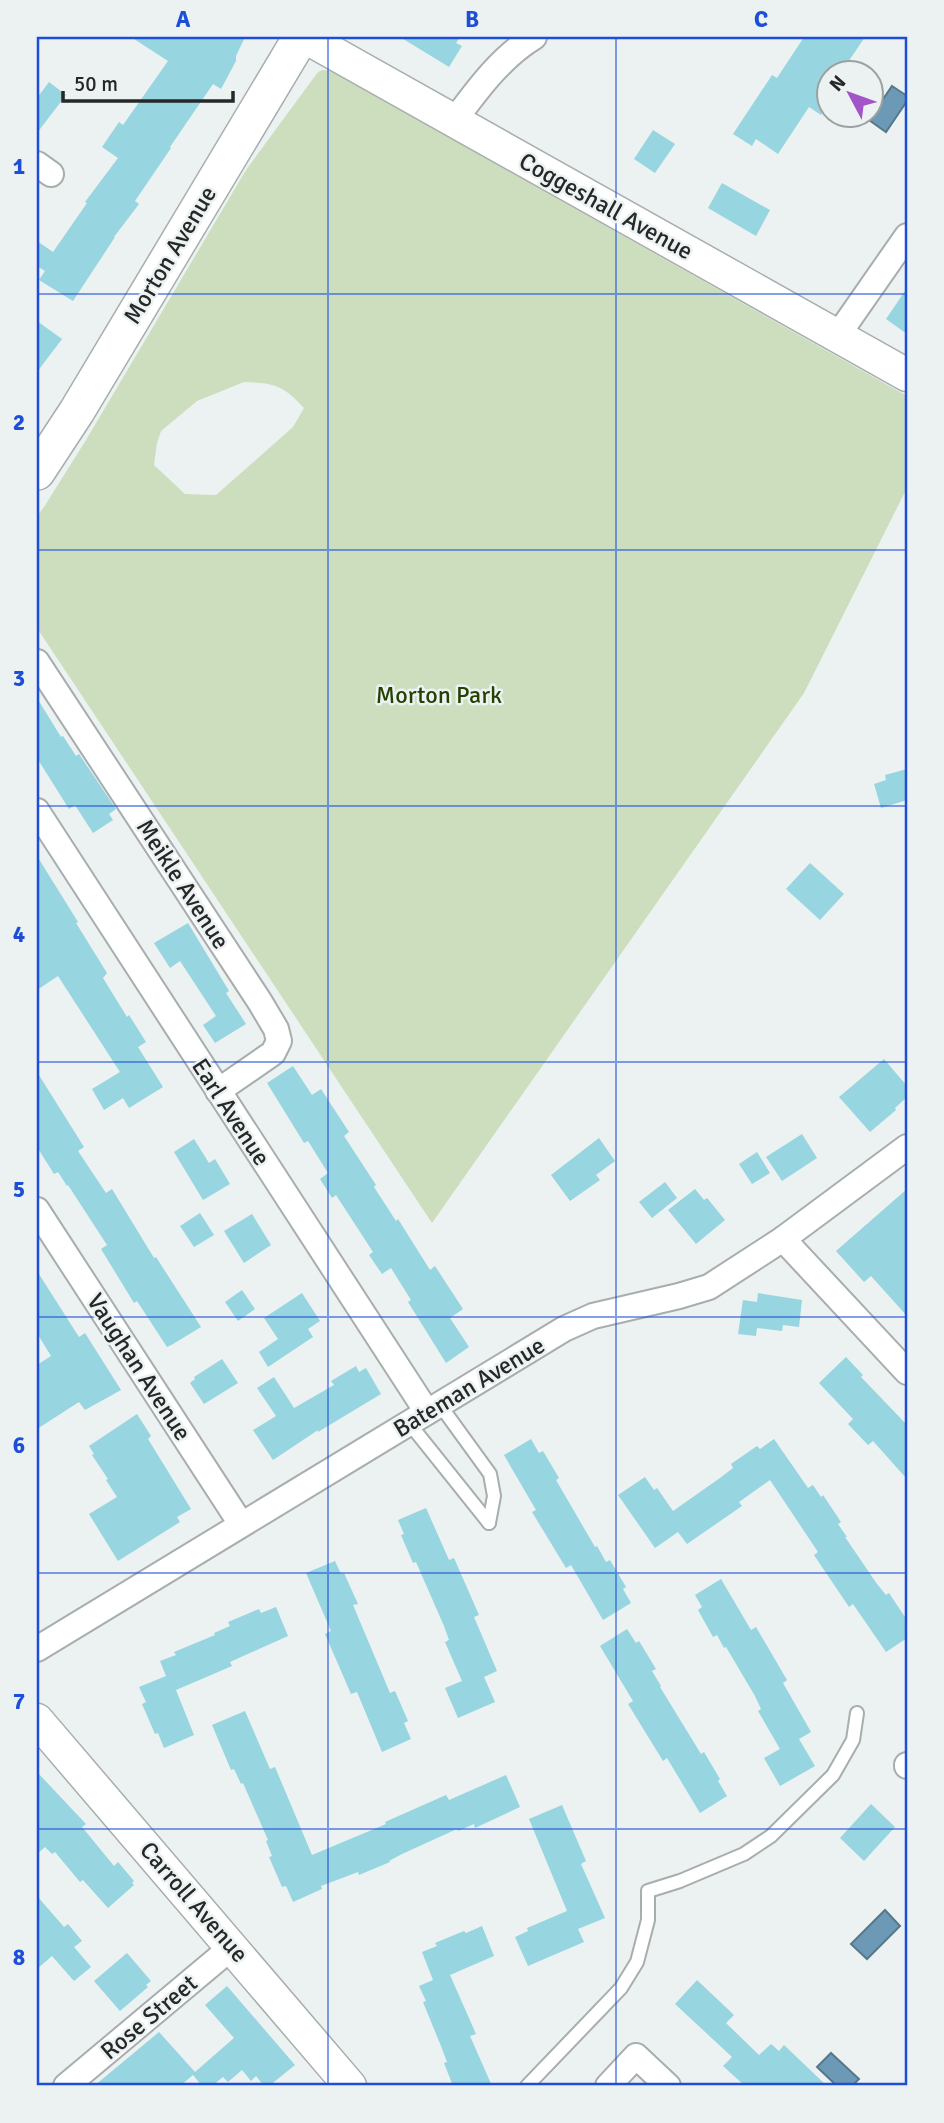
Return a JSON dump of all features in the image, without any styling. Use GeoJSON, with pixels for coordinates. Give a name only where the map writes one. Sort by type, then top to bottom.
{"type":"FeatureCollection","features":[{"type":"Feature","properties":{"kind":"main road","name":"Morton Avenue"},"geometry":{"type":"LineString","coordinates":[[37,472],[78,411],[303,37]]}},
{"type":"Feature","properties":{"kind":"street","name":"Coggeshall Avenue"},"geometry":{"type":"LineString","coordinates":[[303,37],[907,375]]}},
{"type":"Feature","properties":{"kind":"street"},"geometry":{"type":"LineString","coordinates":[[454,121],[502,63],[534,37]]}},
{"type":"Feature","properties":{"kind":"street"},"geometry":{"type":"LineString","coordinates":[[838,335],[907,236]]}},
{"type":"Feature","properties":{"kind":"street","name":"Meikle Avenue"},"geometry":{"type":"LineString","coordinates":[[37,662],[261,1002],[276,1029],[279,1041],[273,1053],[218,1091]]}},
{"type":"Feature","properties":{"kind":"street","name":"Earl Avenue"},"geometry":{"type":"LineString","coordinates":[[37,811],[425,1413]]}},
{"type":"Feature","properties":{"kind":"street","name":"Bateman Avenue"},"geometry":{"type":"LineString","coordinates":[[37,1649],[564,1329],[593,1315],[709,1287],[783,1240],[907,1147]]}},
{"type":"Feature","properties":{"kind":"street","name":"Vaughan Avenue"},"geometry":{"type":"LineString","coordinates":[[37,1210],[241,1524]]}},
{"type":"Feature","properties":{"kind":"street"},"geometry":{"type":"LineString","coordinates":[[783,1240],[907,1372]]}},
{"type":"Feature","properties":{"kind":"street","name":"Carroll Avenue"},"geometry":{"type":"LineString","coordinates":[[37,1720],[350,2086]]}},
{"type":"Feature","properties":{"kind":"street","name":"Rose Street"},"geometry":{"type":"LineString","coordinates":[[66,2086],[232,1947]]}},
{"type":"Feature","properties":{"kind":"street"},"geometry":{"type":"LineString","coordinates":[[608,2086],[636,2056],[668,2086]]}},
{"type":"Feature","properties":{"kind":"lane"},"geometry":{"type":"LineString","coordinates":[[425,1413],[490,1474],[494,1496],[489,1523],[425,1413]]}},
{"type":"Feature","properties":{"kind":"lane"},"geometry":{"type":"LineString","coordinates":[[527,2086],[621,1988],[637,1962],[648,1920],[648,1891],[680,1881],[744,1854],[771,1836],[833,1775],[853,1740],[857,1713]]}},
{"type":"Feature","properties":{"kind":"green space","name":"Morton Park"},"geometry":{"type":"Polygon","coordinates":[[[331,71],[907,396],[907,488],[804,693],[432,1223],[37,628],[37,516],[86,440],[246,170],[318,72],[331,71]],[[244,382],[197,401],[161,431],[154,465],[185,494],[216,495],[293,427],[304,408],[284,390],[255,382],[244,382]]]}},
{"type":"Feature","properties":{"kind":"water"},"geometry":{"type":"Polygon","coordinates":[[[892,86],[907,96],[907,101],[886,132],[883,130],[884,98],[892,86]]]}},
{"type":"Feature","properties":{"kind":"water"},"geometry":{"type":"Polygon","coordinates":[[[885,1910],[900,1926],[867,1959],[851,1944],[885,1910]]]}},
{"type":"Feature","properties":{"kind":"water"},"geometry":{"type":"Polygon","coordinates":[[[831,2053],[859,2079],[852,2086],[837,2086],[817,2067],[831,2053]]]}},
{"type":"Feature","properties":{"kind":"building"},"geometry":{"type":"Polygon","coordinates":[[[131,37],[245,37],[221,89],[213,84],[135,201],[139,204],[114,237],[73,301],[39,280],[45,271],[37,266],[37,241],[53,252],[87,203],[85,202],[118,158],[102,147],[119,122],[123,125],[168,61],[131,37]]]}},
{"type":"Feature","properties":{"kind":"building"},"geometry":{"type":"Polygon","coordinates":[[[400,37],[460,37],[456,43],[462,46],[449,67],[400,37]]]}},
{"type":"Feature","properties":{"kind":"building"},"geometry":{"type":"Polygon","coordinates":[[[804,37],[865,37],[849,60],[814,60],[814,110],[809,107],[778,154],[756,139],[752,146],[733,134],[772,75],[777,78],[804,37]]]}},
{"type":"Feature","properties":{"kind":"building"},"geometry":{"type":"Polygon","coordinates":[[[49,82],[66,95],[37,133],[37,98],[49,82]]]}},
{"type":"Feature","properties":{"kind":"building"},"geometry":{"type":"Polygon","coordinates":[[[653,130],[675,144],[655,173],[634,159],[653,130]]]}},
{"type":"Feature","properties":{"kind":"building"},"geometry":{"type":"Polygon","coordinates":[[[722,183],[770,210],[756,236],[708,208],[722,183]]]}},
{"type":"Feature","properties":{"kind":"building"},"geometry":{"type":"Polygon","coordinates":[[[907,288],[907,334],[886,319],[907,288]]]}},
{"type":"Feature","properties":{"kind":"building"},"geometry":{"type":"Polygon","coordinates":[[[37,321],[62,339],[37,372],[37,321]]]}},
{"type":"Feature","properties":{"kind":"building"},"geometry":{"type":"Polygon","coordinates":[[[37,698],[61,737],[63,736],[76,756],[79,754],[116,809],[109,814],[113,820],[93,833],[75,805],[69,809],[37,758],[37,698]]]}},
{"type":"Feature","properties":{"kind":"building"},"geometry":{"type":"Polygon","coordinates":[[[907,769],[907,800],[881,808],[874,784],[886,780],[885,775],[907,769]]]}},
{"type":"Feature","properties":{"kind":"building"},"geometry":{"type":"Polygon","coordinates":[[[37,856],[107,973],[103,978],[146,1042],[138,1047],[163,1087],[129,1108],[123,1098],[104,1110],[92,1089],[120,1072],[58,976],[37,990],[37,856]]]}},
{"type":"Feature","properties":{"kind":"building"},"geometry":{"type":"Polygon","coordinates":[[[810,863],[844,894],[820,920],[786,889],[810,863]]]}},
{"type":"Feature","properties":{"kind":"building"},"geometry":{"type":"Polygon","coordinates":[[[188,923],[246,1024],[215,1043],[203,1025],[216,1016],[180,961],[170,968],[154,943],[188,923]]]}},
{"type":"Feature","properties":{"kind":"building"},"geometry":{"type":"Polygon","coordinates":[[[884,1059],[907,1086],[907,1097],[870,1132],[839,1097],[884,1059]]]}},
{"type":"Feature","properties":{"kind":"building"},"geometry":{"type":"Polygon","coordinates":[[[293,1066],[312,1095],[321,1089],[349,1132],[344,1136],[376,1185],[374,1187],[430,1270],[435,1266],[463,1309],[450,1318],[469,1347],[446,1363],[408,1302],[411,1300],[391,1268],[382,1274],[369,1255],[373,1252],[336,1195],[332,1198],[320,1179],[328,1173],[308,1141],[304,1143],[267,1083],[293,1066]]]}},
{"type":"Feature","properties":{"kind":"building"},"geometry":{"type":"Polygon","coordinates":[[[37,1072],[84,1147],[78,1151],[106,1193],[112,1189],[154,1258],[156,1257],[201,1327],[167,1347],[137,1301],[134,1303],[101,1249],[107,1245],[68,1185],[58,1172],[54,1174],[37,1147],[37,1072]]]}},
{"type":"Feature","properties":{"kind":"building"},"geometry":{"type":"Polygon","coordinates":[[[802,1134],[817,1158],[782,1181],[766,1157],[802,1134]]]}},
{"type":"Feature","properties":{"kind":"building"},"geometry":{"type":"Polygon","coordinates":[[[599,1138],[615,1161],[596,1175],[600,1180],[570,1201],[551,1175],[599,1138]]]}},
{"type":"Feature","properties":{"kind":"building"},"geometry":{"type":"Polygon","coordinates":[[[194,1139],[209,1163],[215,1159],[230,1184],[203,1200],[174,1152],[194,1139]]]}},
{"type":"Feature","properties":{"kind":"building"},"geometry":{"type":"Polygon","coordinates":[[[757,1152],[770,1173],[752,1184],[739,1164],[757,1152]]]}},
{"type":"Feature","properties":{"kind":"building"},"geometry":{"type":"Polygon","coordinates":[[[665,1182],[677,1198],[652,1218],[639,1202],[665,1182]]]}},
{"type":"Feature","properties":{"kind":"building"},"geometry":{"type":"Polygon","coordinates":[[[695,1189],[704,1200],[707,1198],[725,1220],[696,1244],[668,1210],[695,1189]]]}},
{"type":"Feature","properties":{"kind":"building"},"geometry":{"type":"Polygon","coordinates":[[[907,1189],[907,1316],[871,1276],[864,1282],[836,1251],[907,1189]]]}},
{"type":"Feature","properties":{"kind":"building"},"geometry":{"type":"Polygon","coordinates":[[[200,1213],[214,1235],[194,1247],[180,1226],[200,1213]]]}},
{"type":"Feature","properties":{"kind":"building"},"geometry":{"type":"Polygon","coordinates":[[[252,1214],[271,1245],[244,1263],[224,1231],[252,1214]]]}},
{"type":"Feature","properties":{"kind":"building"},"geometry":{"type":"Polygon","coordinates":[[[37,1271],[79,1337],[85,1333],[121,1390],[85,1410],[79,1402],[37,1429],[37,1365],[51,1356],[37,1333],[37,1271]]]}},
{"type":"Feature","properties":{"kind":"building"},"geometry":{"type":"Polygon","coordinates":[[[242,1290],[255,1309],[238,1321],[225,1302],[242,1290]]]}},
{"type":"Feature","properties":{"kind":"building"},"geometry":{"type":"Polygon","coordinates":[[[302,1293],[320,1321],[308,1329],[313,1337],[268,1367],[259,1352],[278,1339],[264,1318],[302,1293]]]}},
{"type":"Feature","properties":{"kind":"building"},"geometry":{"type":"Polygon","coordinates":[[[758,1293],[802,1300],[799,1327],[783,1325],[782,1331],[757,1328],[756,1336],[738,1334],[743,1300],[757,1302],[758,1293]]]}},
{"type":"Feature","properties":{"kind":"building"},"geometry":{"type":"Polygon","coordinates":[[[846,1357],[863,1375],[861,1377],[907,1425],[907,1479],[873,1441],[868,1445],[848,1424],[853,1419],[819,1383],[846,1357]]]}},
{"type":"Feature","properties":{"kind":"building"},"geometry":{"type":"Polygon","coordinates":[[[222,1359],[238,1383],[204,1404],[190,1383],[194,1377],[222,1359]]]}},
{"type":"Feature","properties":{"kind":"building"},"geometry":{"type":"Polygon","coordinates":[[[356,1366],[359,1372],[366,1368],[381,1394],[318,1430],[273,1460],[253,1430],[276,1416],[257,1388],[274,1377],[294,1408],[334,1385],[331,1381],[356,1366]]]}},
{"type":"Feature","properties":{"kind":"building"},"geometry":{"type":"Polygon","coordinates":[[[137,1414],[151,1436],[148,1439],[191,1509],[177,1517],[180,1522],[118,1561],[89,1514],[117,1497],[89,1446],[137,1414]]]}},
{"type":"Feature","properties":{"kind":"building"},"geometry":{"type":"Polygon","coordinates":[[[531,1439],[539,1453],[543,1451],[559,1478],[556,1480],[595,1547],[597,1546],[606,1562],[610,1560],[626,1587],[623,1589],[631,1603],[603,1620],[571,1565],[566,1568],[532,1512],[536,1510],[504,1455],[531,1439]]]}},
{"type":"Feature","properties":{"kind":"building"},"geometry":{"type":"Polygon","coordinates":[[[774,1439],[808,1488],[813,1485],[821,1497],[823,1495],[841,1522],[838,1524],[845,1537],[877,1584],[886,1595],[889,1593],[907,1620],[907,1638],[886,1652],[853,1604],[849,1607],[814,1555],[818,1552],[770,1480],[739,1502],[742,1506],[687,1544],[678,1532],[655,1548],[618,1495],[645,1477],[654,1490],[657,1488],[673,1511],[733,1468],[731,1464],[757,1446],[760,1449],[774,1439]]]}},
{"type":"Feature","properties":{"kind":"building"},"geometry":{"type":"Polygon","coordinates":[[[426,1508],[449,1560],[454,1558],[479,1615],[474,1617],[497,1671],[484,1677],[495,1702],[458,1718],[445,1688],[462,1681],[445,1642],[449,1640],[444,1626],[416,1562],[413,1563],[401,1535],[404,1534],[398,1520],[426,1508]]]}},
{"type":"Feature","properties":{"kind":"building"},"geometry":{"type":"Polygon","coordinates":[[[335,1561],[341,1574],[344,1573],[358,1604],[353,1605],[390,1693],[395,1691],[408,1721],[404,1723],[411,1739],[382,1752],[357,1692],[351,1694],[325,1634],[331,1631],[306,1573],[335,1561]]]}},
{"type":"Feature","properties":{"kind":"building"},"geometry":{"type":"Polygon","coordinates":[[[721,1579],[751,1630],[756,1627],[787,1680],[783,1683],[811,1732],[799,1739],[815,1766],[780,1786],[764,1758],[780,1749],[758,1711],[761,1709],[755,1696],[726,1647],[724,1648],[717,1635],[713,1637],[698,1610],[702,1607],[695,1595],[721,1579]]]}},
{"type":"Feature","properties":{"kind":"building"},"geometry":{"type":"Polygon","coordinates":[[[276,1607],[288,1636],[230,1662],[232,1666],[176,1690],[194,1735],[164,1748],[142,1704],[146,1702],[139,1687],[166,1676],[160,1661],[176,1655],[174,1652],[215,1635],[214,1633],[230,1626],[228,1622],[259,1609],[261,1613],[276,1607]]]}},
{"type":"Feature","properties":{"kind":"building"},"geometry":{"type":"Polygon","coordinates":[[[627,1629],[636,1643],[639,1641],[656,1669],[652,1671],[660,1687],[701,1754],[704,1752],[727,1796],[700,1813],[667,1758],[663,1761],[628,1704],[633,1701],[600,1646],[627,1629]]]}},
{"type":"Feature","properties":{"kind":"building"},"geometry":{"type":"Polygon","coordinates":[[[245,1711],[270,1769],[275,1767],[312,1855],[446,1795],[449,1800],[506,1775],[520,1807],[475,1828],[474,1824],[458,1831],[457,1829],[359,1875],[358,1872],[321,1886],[322,1889],[293,1902],[286,1886],[282,1887],[269,1857],[272,1856],[266,1841],[268,1840],[243,1783],[241,1784],[234,1769],[231,1770],[212,1725],[245,1711]]]}},
{"type":"Feature","properties":{"kind":"building"},"geometry":{"type":"Polygon","coordinates":[[[37,1772],[86,1824],[82,1827],[114,1866],[118,1862],[134,1881],[134,1885],[108,1908],[83,1880],[80,1882],[55,1852],[52,1854],[45,1847],[37,1854],[37,1772]]]}},
{"type":"Feature","properties":{"kind":"building"},"geometry":{"type":"Polygon","coordinates":[[[871,1804],[895,1827],[864,1861],[840,1838],[871,1804]]]}},
{"type":"Feature","properties":{"kind":"building"},"geometry":{"type":"Polygon","coordinates":[[[562,1805],[586,1861],[581,1864],[605,1918],[578,1929],[584,1942],[528,1966],[515,1937],[528,1931],[527,1928],[567,1911],[529,1819],[562,1805]]]}},
{"type":"Feature","properties":{"kind":"building"},"geometry":{"type":"Polygon","coordinates":[[[37,1896],[64,1927],[68,1924],[82,1941],[74,1947],[91,1967],[74,1981],[52,1956],[37,1969],[37,1896]]]}},
{"type":"Feature","properties":{"kind":"building"},"geometry":{"type":"Polygon","coordinates":[[[482,1926],[494,1956],[450,1975],[476,2034],[470,2036],[492,2086],[453,2086],[419,1986],[433,1980],[422,1952],[437,1946],[435,1943],[482,1926]]]}},
{"type":"Feature","properties":{"kind":"building"},"geometry":{"type":"Polygon","coordinates":[[[127,1953],[151,1981],[146,1985],[148,1987],[120,2011],[94,1981],[127,1953]]]}},
{"type":"Feature","properties":{"kind":"building"},"geometry":{"type":"Polygon","coordinates":[[[697,1980],[734,2015],[726,2023],[759,2055],[771,2044],[779,2051],[784,2045],[827,2086],[745,2086],[723,2066],[732,2057],[675,2004],[697,1980]]]}},
{"type":"Feature","properties":{"kind":"building"},"geometry":{"type":"Polygon","coordinates":[[[227,1986],[295,2065],[269,2086],[264,2086],[256,2076],[251,2081],[242,2070],[228,2082],[223,2077],[212,2086],[202,2086],[193,2075],[180,2086],[94,2086],[159,2032],[195,2072],[234,2038],[205,2005],[227,1986]]]}}]}
